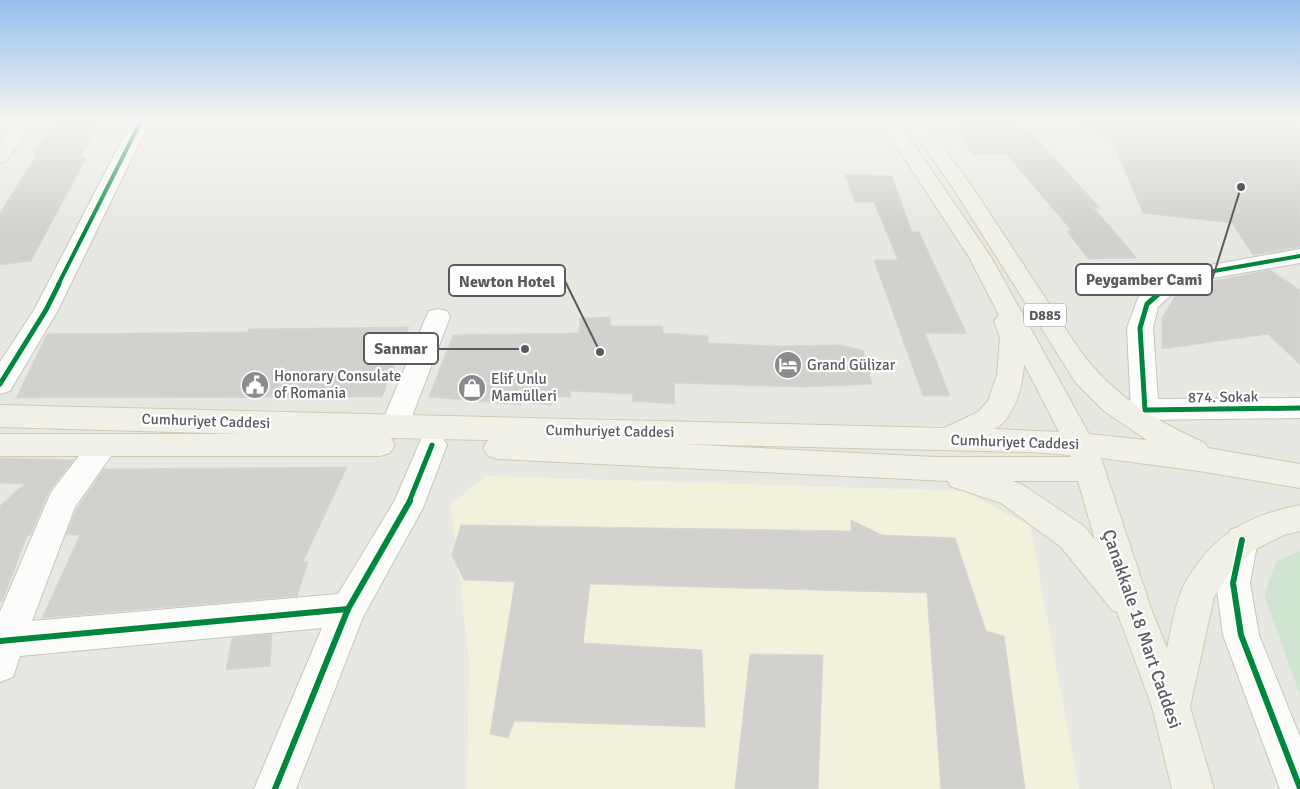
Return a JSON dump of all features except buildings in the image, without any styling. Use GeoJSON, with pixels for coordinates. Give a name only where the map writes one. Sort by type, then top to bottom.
{"type":"FeatureCollection","features":[{"type":"Feature","properties":{"kind":"main road","name":"D885"},"geometry":{"type":"LineString","coordinates":[[914,158],[984,263],[1085,457]]}},
{"type":"Feature","properties":{"kind":"main road","name":"D885"},"geometry":{"type":"LineString","coordinates":[[943,158],[1070,356],[1091,382],[1111,401],[1150,429],[1172,441],[1220,461],[1300,476]]}},
{"type":"Feature","properties":{"kind":"main road"},"geometry":{"type":"LineString","coordinates":[[947,440],[988,420],[1002,405],[1010,375],[1013,338],[984,263]]}},
{"type":"Feature","properties":{"kind":"main road","name":"Cumhuriyet Caddesi"},"geometry":{"type":"LineString","coordinates":[[0,416],[947,440],[1085,457],[1220,461]]}},
{"type":"Feature","properties":{"kind":"main road","name":"Cumhuriyet Caddesi"},"geometry":{"type":"LineString","coordinates":[[0,445],[432,445],[935,469],[1085,457]]}},
{"type":"Feature","properties":{"kind":"main road","name":"Çanakkale 18 Mart Caddesi"},"geometry":{"type":"LineString","coordinates":[[1085,457],[1134,612],[1171,707],[1193,789]]}},
{"type":"Feature","properties":{"kind":"main road"},"geometry":{"type":"LineString","coordinates":[[935,469],[1012,494],[1058,526],[1073,537],[1134,612]]}},
{"type":"Feature","properties":{"kind":"main road"},"geometry":{"type":"LineString","coordinates":[[1171,707],[1198,592],[1217,563],[1242,540],[1278,523],[1300,518]]}},
{"type":"Feature","properties":{"kind":"street"},"geometry":{"type":"LineString","coordinates":[[0,384],[46,310],[123,158]]}},
{"type":"Feature","properties":{"kind":"street","name":"874. Sokak"},"geometry":{"type":"LineString","coordinates":[[1300,256],[1191,275],[1171,283],[1147,304],[1140,328],[1146,410],[1300,408]]}},
{"type":"Feature","properties":{"kind":"street"},"geometry":{"type":"LineString","coordinates":[[394,427],[438,317]]}},
{"type":"Feature","properties":{"kind":"street"},"geometry":{"type":"LineString","coordinates":[[275,789],[348,609],[407,508],[432,445]]}},
{"type":"Feature","properties":{"kind":"street"},"geometry":{"type":"LineString","coordinates":[[103,446],[62,501],[2,649],[348,609]]}},
{"type":"Feature","properties":{"kind":"street"},"geometry":{"type":"LineString","coordinates":[[1242,540],[1233,582],[1241,635],[1300,788]]}},
{"type":"Feature","properties":{"kind":"shaded area"},"geometry":{"type":"Polygon","coordinates":[[[486,476],[964,491],[1030,526],[1079,789],[467,789],[469,660],[451,504],[486,476]]]}},
{"type":"Feature","properties":{"kind":"shaded area"},"geometry":{"type":"Polygon","coordinates":[[[1300,551],[1300,695],[1264,595],[1276,562],[1300,551]]]}},
{"type":"Feature","properties":{"kind":"cycle path"},"geometry":{"type":"LineString","coordinates":[[0,384],[46,310],[122,158]]}},
{"type":"Feature","properties":{"kind":"cycle path"},"geometry":{"type":"LineString","coordinates":[[1300,256],[1191,275],[1171,283],[1147,304],[1140,328],[1145,410],[1300,408]]}},
{"type":"Feature","properties":{"kind":"cycle path"},"geometry":{"type":"LineString","coordinates":[[275,789],[348,609],[407,508],[432,445]]}},
{"type":"Feature","properties":{"kind":"cycle path"},"geometry":{"type":"LineString","coordinates":[[1242,540],[1233,583],[1241,635],[1300,788]]}},
{"type":"Feature","properties":{"kind":"cycle path"},"geometry":{"type":"LineString","coordinates":[[0,641],[348,609]]}},
{"type":"Feature","properties":{"kind":"place","name":"Peygamber Cami"},"geometry":{"type":"Point","coordinates":[1241,187]}},
{"type":"Feature","properties":{"kind":"place","name":"Sanmar"},"geometry":{"type":"Point","coordinates":[525,349]}},
{"type":"Feature","properties":{"kind":"place","name":"Newton Hotel"},"geometry":{"type":"Point","coordinates":[600,352]}},
{"type":"Feature","properties":{"kind":"place","name":"Grand Gülizar"},"geometry":{"type":"Point","coordinates":[788,365]}},
{"type":"Feature","properties":{"kind":"place","name":"Honorary Consulate of Romania"},"geometry":{"type":"Point","coordinates":[255,385]}},
{"type":"Feature","properties":{"kind":"place","name":"Elif Unlu Mamülleri"},"geometry":{"type":"Point","coordinates":[472,388]}}]}
